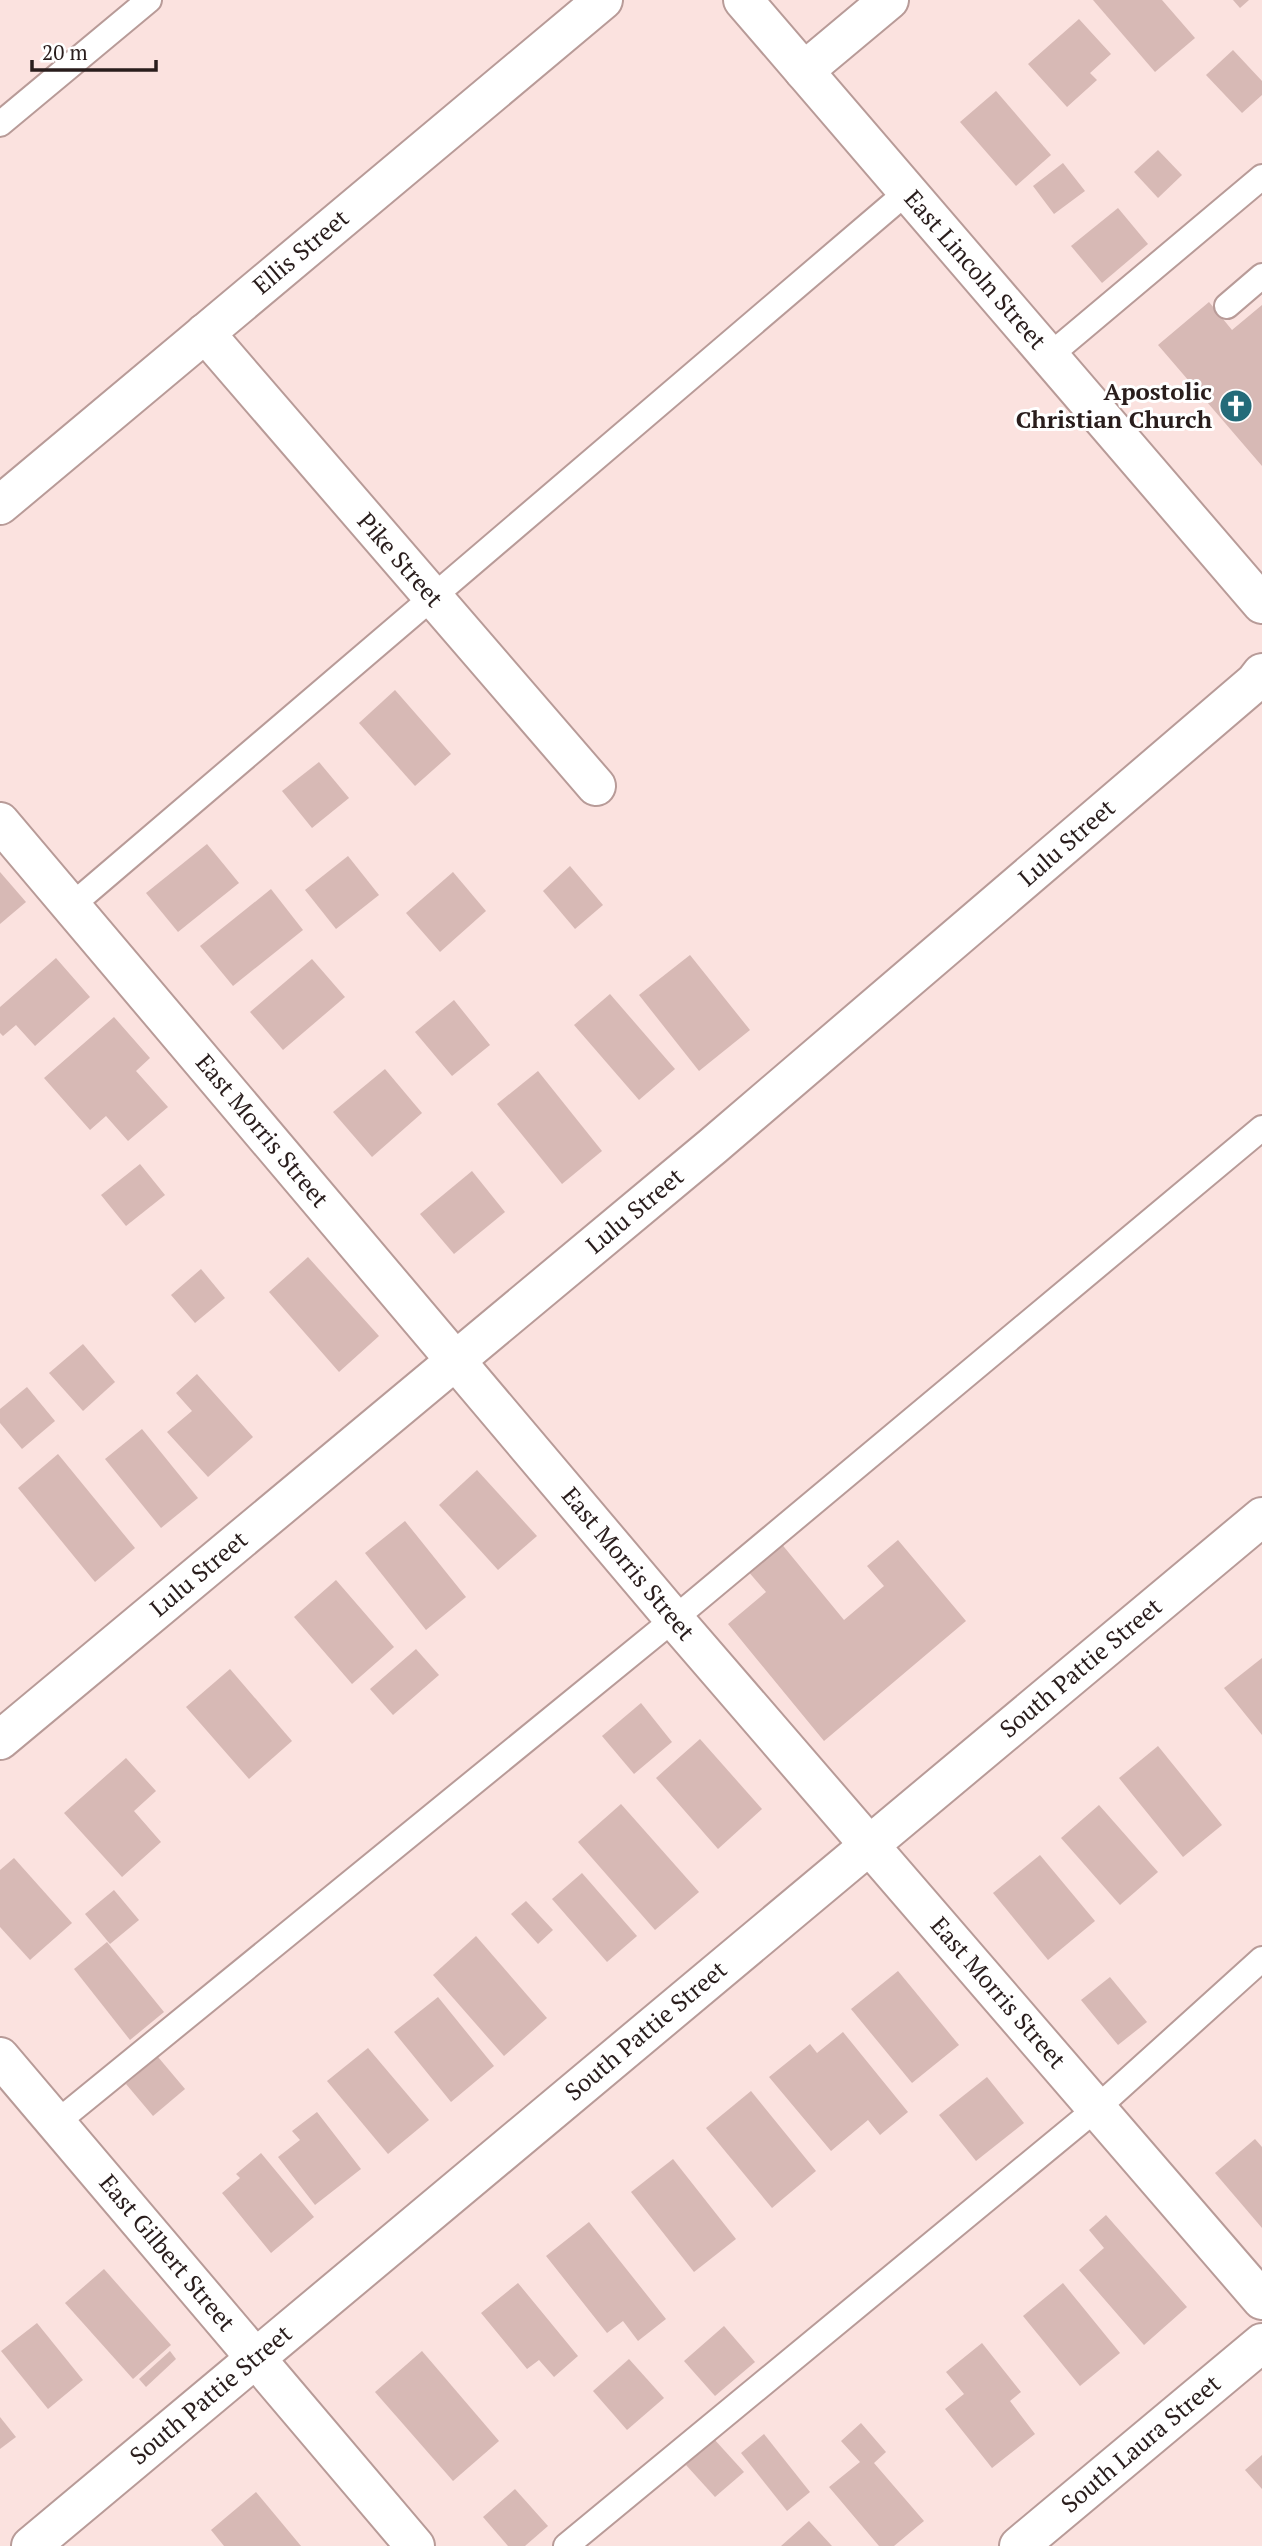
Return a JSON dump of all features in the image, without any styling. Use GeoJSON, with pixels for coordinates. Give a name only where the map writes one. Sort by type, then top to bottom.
{"type":"FeatureCollection","features":[{"type":"Feature","properties":{"kind":"street","name":"Ellis Street"},"geometry":{"type":"LineString","coordinates":[[0,505],[603,0]]}},
{"type":"Feature","properties":{"kind":"street","name":"East Lincoln Street"},"geometry":{"type":"LineString","coordinates":[[743,0],[1262,604]]}},
{"type":"Feature","properties":{"kind":"street"},"geometry":{"type":"LineString","coordinates":[[804,71],[889,0]]}},
{"type":"Feature","properties":{"kind":"street","name":"Pike Street"},"geometry":{"type":"LineString","coordinates":[[205,333],[596,786]]}},
{"type":"Feature","properties":{"kind":"street","name":"Lulu Street"},"geometry":{"type":"LineString","coordinates":[[0,1740],[713,1146],[1255,682],[1262,673]]}},
{"type":"Feature","properties":{"kind":"street","name":"East Morris Street"},"geometry":{"type":"LineString","coordinates":[[0,822],[674,1619],[1262,2300]]}},
{"type":"Feature","properties":{"kind":"street","name":"South Pattie Street"},"geometry":{"type":"LineString","coordinates":[[31,2546],[1262,1517]]}},
{"type":"Feature","properties":{"kind":"street","name":"East Gilbert Street"},"geometry":{"type":"LineString","coordinates":[[0,2057],[415,2546]]}},
{"type":"Feature","properties":{"kind":"street","name":"South Laura Street"},"geometry":{"type":"LineString","coordinates":[[1019,2546],[1262,2343]]}},
{"type":"Feature","properties":{"kind":"lane"},"geometry":{"type":"LineString","coordinates":[[0,124],[149,0]]}},
{"type":"Feature","properties":{"kind":"lane"},"geometry":{"type":"LineString","coordinates":[[1049,356],[1262,177]]}},
{"type":"Feature","properties":{"kind":"lane"},"geometry":{"type":"LineString","coordinates":[[71,906],[907,192]]}},
{"type":"Feature","properties":{"kind":"lane"},"geometry":{"type":"LineString","coordinates":[[1227,306],[1262,276]]}},
{"type":"Feature","properties":{"kind":"lane"},"geometry":{"type":"LineString","coordinates":[[56,2123],[674,1619],[1262,1128]]}},
{"type":"Feature","properties":{"kind":"lane"},"geometry":{"type":"LineString","coordinates":[[566,2546],[1097,2108],[1262,1959]]}},
{"type":"Feature","properties":{"kind":"building"},"geometry":{"type":"Polygon","coordinates":[[[1093,0],[1162,0],[1195,38],[1155,72],[1093,0]]]}},
{"type":"Feature","properties":{"kind":"building"},"geometry":{"type":"Polygon","coordinates":[[[1233,0],[1249,0],[1240,8],[1233,0]]]}},
{"type":"Feature","properties":{"kind":"building"},"geometry":{"type":"Polygon","coordinates":[[[1079,19],[1111,54],[1090,73],[1097,80],[1067,107],[1028,64],[1079,19]]]}},
{"type":"Feature","properties":{"kind":"building"},"geometry":{"type":"Polygon","coordinates":[[[1233,50],[1262,81],[1262,95],[1242,113],[1206,75],[1233,50]]]}},
{"type":"Feature","properties":{"kind":"building"},"geometry":{"type":"Polygon","coordinates":[[[996,91],[1051,155],[1016,186],[960,122],[996,91]]]}},
{"type":"Feature","properties":{"kind":"building"},"geometry":{"type":"Polygon","coordinates":[[[1158,150],[1182,175],[1158,198],[1134,172],[1158,150]]]}},
{"type":"Feature","properties":{"kind":"building"},"geometry":{"type":"Polygon","coordinates":[[[1063,163],[1085,191],[1054,214],[1033,186],[1063,163]]]}},
{"type":"Feature","properties":{"kind":"building"},"geometry":{"type":"Polygon","coordinates":[[[1118,208],[1148,244],[1102,283],[1071,246],[1118,208]]]}},
{"type":"Feature","properties":{"kind":"building","name":"Apostolic Christian Church"},"geometry":{"type":"Polygon","coordinates":[[[1209,302],[1232,330],[1262,305],[1262,466],[1158,345],[1209,302]]]}},
{"type":"Feature","properties":{"kind":"building"},"geometry":{"type":"Polygon","coordinates":[[[395,690],[451,754],[415,786],[359,723],[395,690]]]}},
{"type":"Feature","properties":{"kind":"building"},"geometry":{"type":"Polygon","coordinates":[[[319,762],[349,798],[312,828],[282,791],[319,762]]]}},
{"type":"Feature","properties":{"kind":"building"},"geometry":{"type":"Polygon","coordinates":[[[207,844],[239,883],[178,932],[146,893],[207,844]]]}},
{"type":"Feature","properties":{"kind":"building"},"geometry":{"type":"Polygon","coordinates":[[[348,856],[379,895],[336,929],[305,890],[348,856]]]}},
{"type":"Feature","properties":{"kind":"building"},"geometry":{"type":"Polygon","coordinates":[[[570,866],[603,905],[575,929],[543,891],[570,866]]]}},
{"type":"Feature","properties":{"kind":"building"},"geometry":{"type":"Polygon","coordinates":[[[0,872],[26,902],[0,924],[0,872]]]}},
{"type":"Feature","properties":{"kind":"building"},"geometry":{"type":"Polygon","coordinates":[[[453,872],[486,911],[440,952],[406,913],[453,872]]]}},
{"type":"Feature","properties":{"kind":"building"},"geometry":{"type":"Polygon","coordinates":[[[271,889],[303,930],[233,986],[200,946],[271,889]]]}},
{"type":"Feature","properties":{"kind":"building"},"geometry":{"type":"Polygon","coordinates":[[[690,955],[750,1030],[699,1071],[639,995],[690,955]]]}},
{"type":"Feature","properties":{"kind":"building"},"geometry":{"type":"Polygon","coordinates":[[[56,958],[90,997],[35,1046],[16,1025],[3,1036],[0,1033],[0,1007],[56,958]]]}},
{"type":"Feature","properties":{"kind":"building"},"geometry":{"type":"Polygon","coordinates":[[[312,959],[345,997],[283,1050],[250,1012],[312,959]]]}},
{"type":"Feature","properties":{"kind":"building"},"geometry":{"type":"Polygon","coordinates":[[[610,994],[675,1069],[639,1100],[574,1025],[610,994]]]}},
{"type":"Feature","properties":{"kind":"building"},"geometry":{"type":"Polygon","coordinates":[[[454,1000],[490,1045],[452,1076],[415,1032],[454,1000]]]}},
{"type":"Feature","properties":{"kind":"building"},"geometry":{"type":"Polygon","coordinates":[[[114,1017],[150,1058],[136,1071],[168,1107],[128,1141],[106,1116],[90,1130],[44,1078],[114,1017]]]}},
{"type":"Feature","properties":{"kind":"building"},"geometry":{"type":"Polygon","coordinates":[[[385,1069],[422,1113],[372,1157],[333,1112],[385,1069]]]}},
{"type":"Feature","properties":{"kind":"building"},"geometry":{"type":"Polygon","coordinates":[[[538,1071],[602,1151],[562,1184],[497,1104],[538,1071]]]}},
{"type":"Feature","properties":{"kind":"building"},"geometry":{"type":"Polygon","coordinates":[[[140,1164],[165,1195],[126,1226],[101,1195],[140,1164]]]}},
{"type":"Feature","properties":{"kind":"building"},"geometry":{"type":"Polygon","coordinates":[[[472,1171],[505,1212],[454,1254],[420,1214],[472,1171]]]}},
{"type":"Feature","properties":{"kind":"building"},"geometry":{"type":"Polygon","coordinates":[[[308,1257],[379,1336],[339,1372],[269,1292],[308,1257]]]}},
{"type":"Feature","properties":{"kind":"building"},"geometry":{"type":"Polygon","coordinates":[[[201,1269],[225,1298],[195,1323],[171,1295],[201,1269]]]}},
{"type":"Feature","properties":{"kind":"building"},"geometry":{"type":"Polygon","coordinates":[[[83,1344],[115,1382],[83,1411],[49,1373],[83,1344]]]}},
{"type":"Feature","properties":{"kind":"building"},"geometry":{"type":"Polygon","coordinates":[[[197,1374],[253,1437],[208,1477],[167,1432],[192,1411],[176,1393],[197,1374]]]}},
{"type":"Feature","properties":{"kind":"building"},"geometry":{"type":"Polygon","coordinates":[[[27,1387],[55,1421],[22,1449],[0,1423],[0,1409],[27,1387]]]}},
{"type":"Feature","properties":{"kind":"building"},"geometry":{"type":"Polygon","coordinates":[[[142,1429],[198,1498],[161,1528],[105,1459],[142,1429]]]}},
{"type":"Feature","properties":{"kind":"building"},"geometry":{"type":"Polygon","coordinates":[[[58,1454],[135,1548],[95,1582],[18,1488],[58,1454]]]}},
{"type":"Feature","properties":{"kind":"building"},"geometry":{"type":"Polygon","coordinates":[[[477,1470],[537,1536],[498,1570],[439,1505],[477,1470]]]}},
{"type":"Feature","properties":{"kind":"building"},"geometry":{"type":"Polygon","coordinates":[[[405,1521],[466,1597],[426,1630],[365,1553],[405,1521]]]}},
{"type":"Feature","properties":{"kind":"building"},"geometry":{"type":"Polygon","coordinates":[[[898,1540],[966,1621],[824,1741],[728,1624],[766,1592],[747,1570],[780,1542],[844,1620],[884,1586],[867,1566],[898,1540]]]}},
{"type":"Feature","properties":{"kind":"building"},"geometry":{"type":"Polygon","coordinates":[[[336,1580],[394,1647],[352,1684],[294,1617],[336,1580]]]}},
{"type":"Feature","properties":{"kind":"building"},"geometry":{"type":"Polygon","coordinates":[[[416,1649],[439,1675],[393,1715],[370,1689],[416,1649]]]}},
{"type":"Feature","properties":{"kind":"building"},"geometry":{"type":"Polygon","coordinates":[[[1262,1658],[1262,1735],[1224,1688],[1262,1658]]]}},
{"type":"Feature","properties":{"kind":"building"},"geometry":{"type":"Polygon","coordinates":[[[230,1669],[292,1741],[249,1779],[186,1707],[230,1669]]]}},
{"type":"Feature","properties":{"kind":"building"},"geometry":{"type":"Polygon","coordinates":[[[641,1703],[672,1742],[634,1774],[602,1736],[641,1703]]]}},
{"type":"Feature","properties":{"kind":"building"},"geometry":{"type":"Polygon","coordinates":[[[700,1739],[762,1809],[718,1849],[656,1778],[700,1739]]]}},
{"type":"Feature","properties":{"kind":"building"},"geometry":{"type":"Polygon","coordinates":[[[1158,1746],[1222,1825],[1183,1857],[1119,1778],[1158,1746]]]}},
{"type":"Feature","properties":{"kind":"building"},"geometry":{"type":"Polygon","coordinates":[[[126,1758],[156,1791],[134,1811],[161,1842],[122,1877],[64,1813],[126,1758]]]}},
{"type":"Feature","properties":{"kind":"building"},"geometry":{"type":"Polygon","coordinates":[[[621,1804],[699,1892],[655,1930],[578,1842],[621,1804]]]}},
{"type":"Feature","properties":{"kind":"building"},"geometry":{"type":"Polygon","coordinates":[[[1099,1805],[1158,1872],[1120,1905],[1061,1838],[1099,1805]]]}},
{"type":"Feature","properties":{"kind":"building"},"geometry":{"type":"Polygon","coordinates":[[[1040,1855],[1095,1921],[1048,1960],[993,1893],[1040,1855]]]}},
{"type":"Feature","properties":{"kind":"building"},"geometry":{"type":"Polygon","coordinates":[[[14,1858],[72,1923],[30,1960],[0,1927],[0,1870],[14,1858]]]}},
{"type":"Feature","properties":{"kind":"building"},"geometry":{"type":"Polygon","coordinates":[[[582,1873],[637,1936],[607,1962],[552,1899],[582,1873]]]}},
{"type":"Feature","properties":{"kind":"building"},"geometry":{"type":"Polygon","coordinates":[[[114,1890],[139,1920],[110,1944],[85,1914],[114,1890]]]}},
{"type":"Feature","properties":{"kind":"building"},"geometry":{"type":"Polygon","coordinates":[[[526,1901],[553,1930],[538,1944],[511,1914],[526,1901]]]}},
{"type":"Feature","properties":{"kind":"building"},"geometry":{"type":"Polygon","coordinates":[[[476,1936],[547,2018],[504,2056],[433,1975],[476,1936]]]}},
{"type":"Feature","properties":{"kind":"building"},"geometry":{"type":"Polygon","coordinates":[[[107,1942],[164,2012],[130,2040],[74,1969],[107,1942]]]}},
{"type":"Feature","properties":{"kind":"building"},"geometry":{"type":"Polygon","coordinates":[[[898,1971],[959,2045],[912,2083],[851,2009],[898,1971]]]}},
{"type":"Feature","properties":{"kind":"building"},"geometry":{"type":"Polygon","coordinates":[[[1110,1977],[1147,2022],[1118,2045],[1081,2000],[1110,1977]]]}},
{"type":"Feature","properties":{"kind":"building"},"geometry":{"type":"Polygon","coordinates":[[[438,1997],[494,2066],[451,2102],[394,2032],[438,1997]]]}},
{"type":"Feature","properties":{"kind":"building"},"geometry":{"type":"Polygon","coordinates":[[[843,2032],[908,2112],[880,2135],[868,2120],[831,2151],[769,2077],[810,2044],[817,2053],[843,2032]]]}},
{"type":"Feature","properties":{"kind":"building"},"geometry":{"type":"Polygon","coordinates":[[[368,2048],[429,2120],[388,2154],[327,2081],[368,2048]]]}},
{"type":"Feature","properties":{"kind":"building"},"geometry":{"type":"Polygon","coordinates":[[[158,2057],[185,2089],[153,2116],[126,2084],[158,2057]]]}},
{"type":"Feature","properties":{"kind":"building"},"geometry":{"type":"Polygon","coordinates":[[[987,2077],[1024,2123],[976,2161],[939,2115],[987,2077]]]}},
{"type":"Feature","properties":{"kind":"building"},"geometry":{"type":"Polygon","coordinates":[[[751,2091],[816,2171],[772,2208],[706,2128],[751,2091]]]}},
{"type":"Feature","properties":{"kind":"building"},"geometry":{"type":"Polygon","coordinates":[[[317,2112],[361,2169],[315,2205],[278,2157],[300,2140],[292,2131],[317,2112]]]}},
{"type":"Feature","properties":{"kind":"building"},"geometry":{"type":"Polygon","coordinates":[[[1255,2139],[1262,2147],[1262,2228],[1215,2173],[1255,2139]]]}},
{"type":"Feature","properties":{"kind":"building"},"geometry":{"type":"Polygon","coordinates":[[[261,2153],[314,2217],[271,2253],[222,2193],[240,2178],[236,2174],[261,2153]]]}},
{"type":"Feature","properties":{"kind":"building"},"geometry":{"type":"Polygon","coordinates":[[[673,2159],[736,2239],[694,2272],[631,2192],[673,2159]]]}},
{"type":"Feature","properties":{"kind":"building"},"geometry":{"type":"Polygon","coordinates":[[[1106,2215],[1187,2307],[1144,2345],[1079,2270],[1104,2248],[1089,2230],[1106,2215]]]}},
{"type":"Feature","properties":{"kind":"building"},"geometry":{"type":"Polygon","coordinates":[[[589,2222],[666,2319],[638,2341],[623,2321],[607,2333],[546,2256],[589,2222]]]}},
{"type":"Feature","properties":{"kind":"building"},"geometry":{"type":"Polygon","coordinates":[[[104,2269],[171,2345],[133,2379],[65,2303],[104,2269]]]}},
{"type":"Feature","properties":{"kind":"building"},"geometry":{"type":"Polygon","coordinates":[[[518,2283],[578,2356],[554,2377],[539,2360],[527,2369],[481,2313],[518,2283]]]}},
{"type":"Feature","properties":{"kind":"building"},"geometry":{"type":"Polygon","coordinates":[[[1063,2283],[1120,2353],[1080,2386],[1023,2316],[1063,2283]]]}},
{"type":"Feature","properties":{"kind":"building"},"geometry":{"type":"Polygon","coordinates":[[[37,2323],[83,2380],[48,2409],[1,2351],[37,2323]]]}},
{"type":"Feature","properties":{"kind":"building"},"geometry":{"type":"Polygon","coordinates":[[[724,2326],[755,2362],[715,2396],[684,2361],[724,2326]]]}},
{"type":"Feature","properties":{"kind":"building"},"geometry":{"type":"Polygon","coordinates":[[[982,2343],[1021,2392],[1010,2401],[1035,2434],[992,2468],[945,2409],[964,2394],[946,2372],[982,2343]]]}},
{"type":"Feature","properties":{"kind":"building"},"geometry":{"type":"Polygon","coordinates":[[[170,2351],[176,2359],[146,2387],[139,2379],[170,2351]]]}},
{"type":"Feature","properties":{"kind":"building"},"geometry":{"type":"Polygon","coordinates":[[[422,2351],[499,2441],[453,2481],[375,2392],[422,2351]]]}},
{"type":"Feature","properties":{"kind":"building"},"geometry":{"type":"Polygon","coordinates":[[[629,2359],[664,2398],[627,2430],[593,2391],[629,2359]]]}},
{"type":"Feature","properties":{"kind":"building"},"geometry":{"type":"Polygon","coordinates":[[[0,2417],[16,2437],[0,2449],[0,2417]]]}},
{"type":"Feature","properties":{"kind":"building"},"geometry":{"type":"Polygon","coordinates":[[[861,2423],[886,2452],[874,2463],[924,2521],[894,2546],[879,2546],[829,2487],[860,2462],[841,2441],[861,2423]]]}},
{"type":"Feature","properties":{"kind":"building"},"geometry":{"type":"Polygon","coordinates":[[[764,2434],[810,2492],[787,2511],[741,2453],[764,2434]]]}},
{"type":"Feature","properties":{"kind":"building"},"geometry":{"type":"Polygon","coordinates":[[[714,2439],[744,2472],[715,2497],[686,2465],[714,2439]]]}},
{"type":"Feature","properties":{"kind":"building"},"geometry":{"type":"Polygon","coordinates":[[[1262,2455],[1262,2489],[1245,2470],[1262,2455]]]}},
{"type":"Feature","properties":{"kind":"building"},"geometry":{"type":"Polygon","coordinates":[[[515,2489],[548,2526],[525,2546],[508,2546],[483,2517],[515,2489]]]}},
{"type":"Feature","properties":{"kind":"building"},"geometry":{"type":"Polygon","coordinates":[[[256,2492],[301,2546],[224,2546],[211,2530],[256,2492]]]}},
{"type":"Feature","properties":{"kind":"building"},"geometry":{"type":"Polygon","coordinates":[[[809,2521],[832,2546],[781,2546],[809,2521]]]}},
{"type":"Feature","properties":{"kind":"place","name":"Apostolic Christian Church"},"geometry":{"type":"Point","coordinates":[1236,406]}}]}
